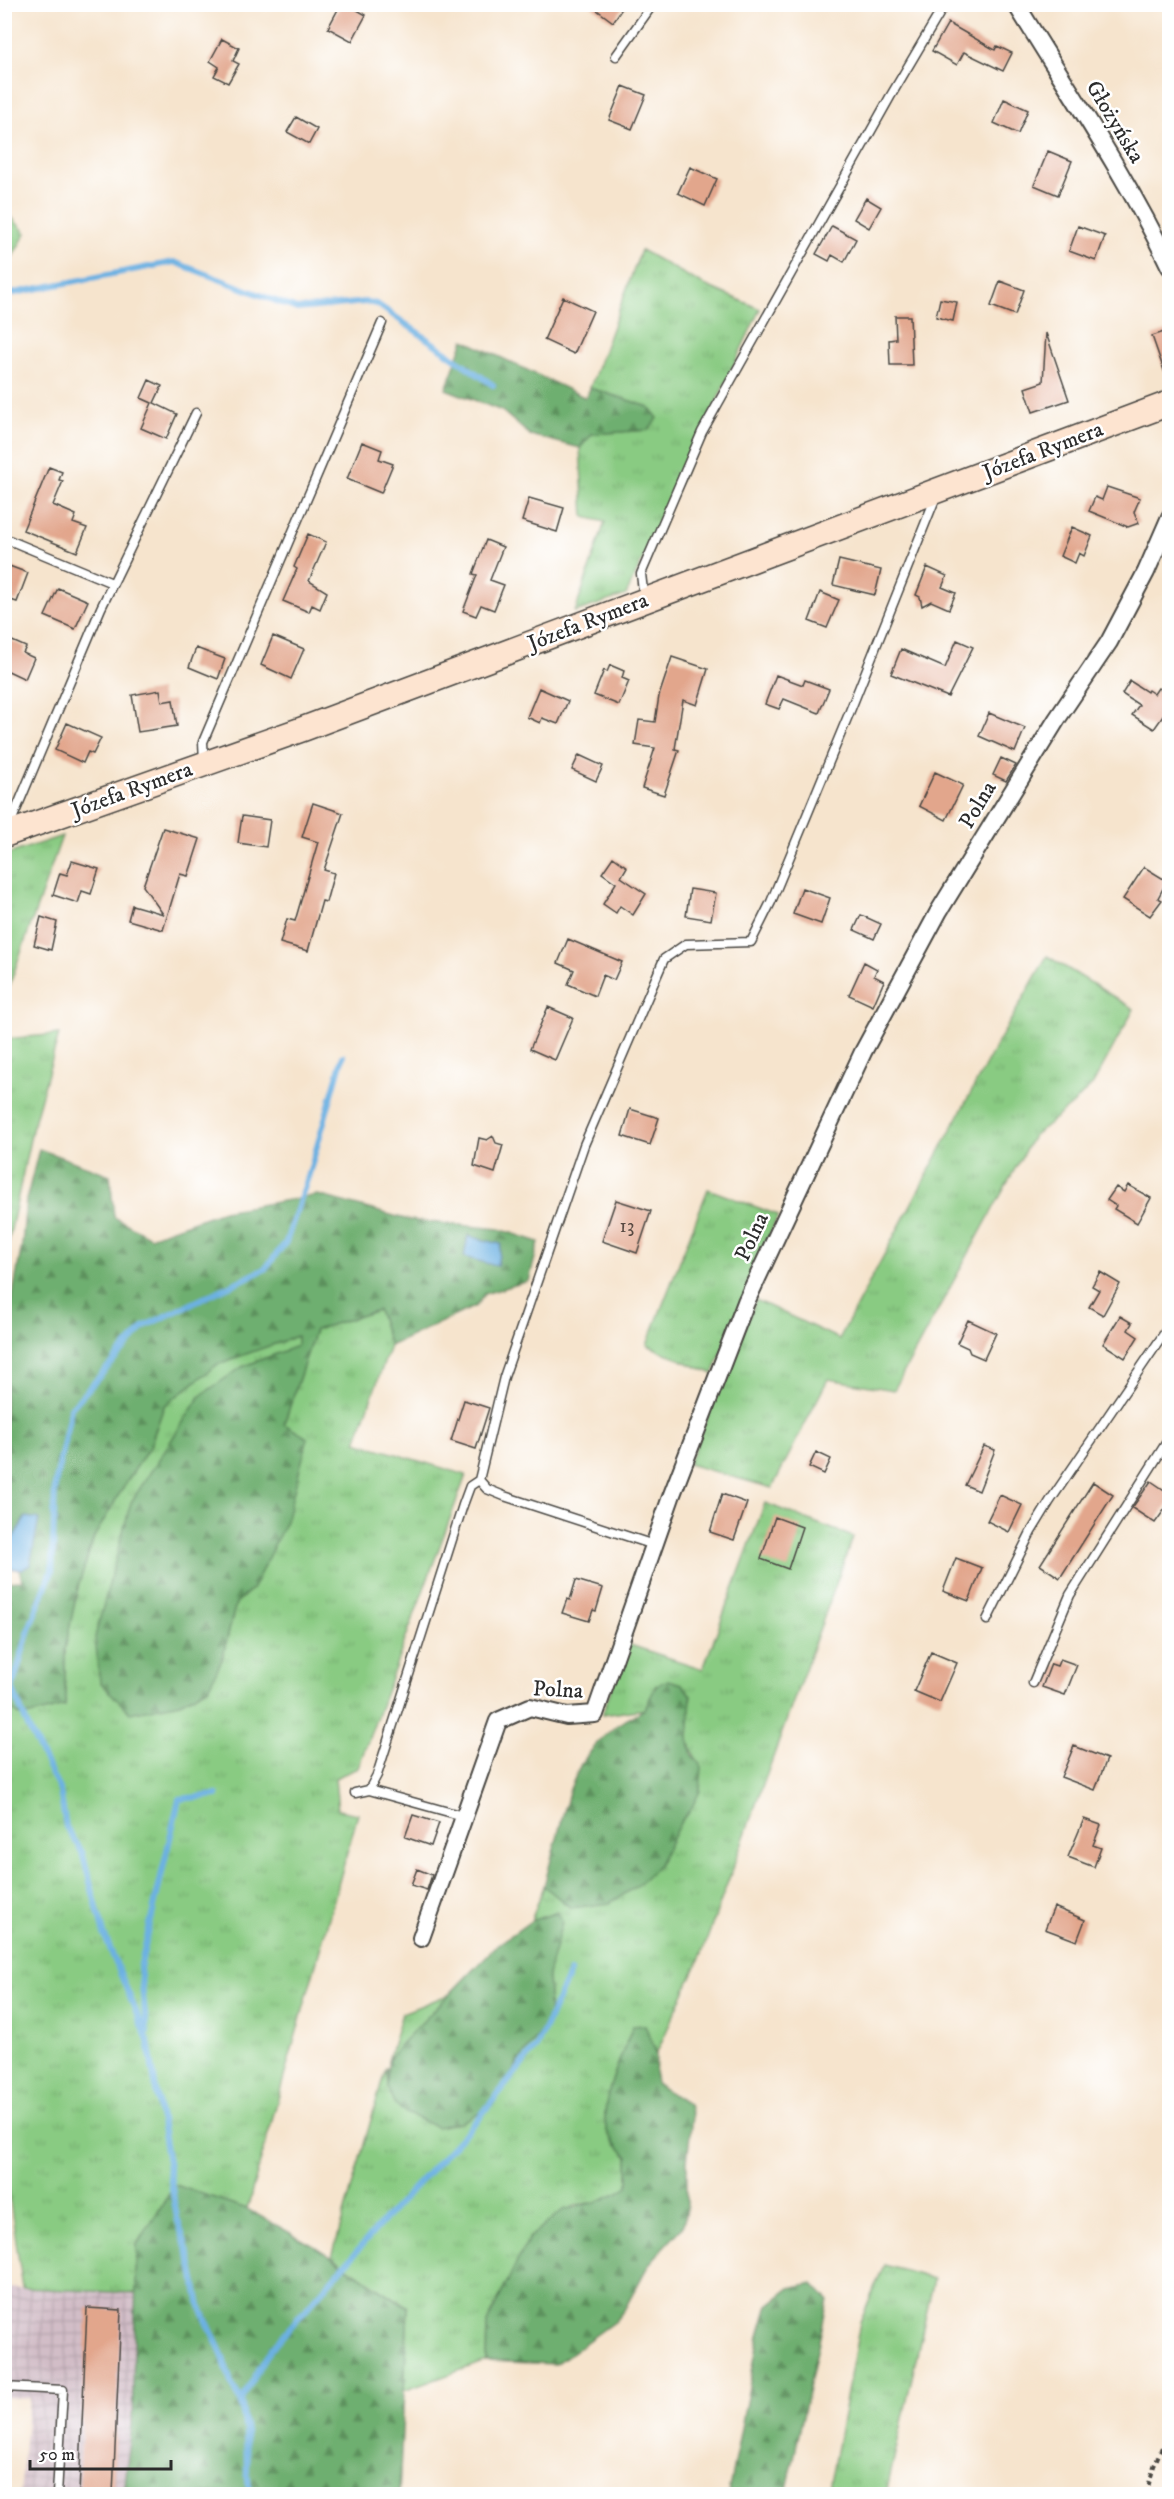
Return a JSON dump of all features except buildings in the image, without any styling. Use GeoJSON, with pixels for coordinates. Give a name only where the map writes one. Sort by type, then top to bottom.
{"type":"FeatureCollection","features":[{"type":"Feature","properties":{"kind":"street","name":"Głożyńska"},"geometry":{"type":"LineString","coordinates":[[1016,4],[1128,186],[1170,267]]}},
{"type":"Feature","properties":{"kind":"street","name":"Józefa Rymera"},"geometry":{"type":"LineString","coordinates":[[5,835],[645,601],[1170,403]]}},
{"type":"Feature","properties":{"kind":"street","name":"Polna"},"geometry":{"type":"LineString","coordinates":[[421,1938],[498,1721],[530,1707],[567,1716],[595,1714],[654,1545],[746,1302],[863,1052],[939,911],[1057,719],[1109,642],[1146,572],[1170,517]]}},
{"type":"Feature","properties":{"kind":"lane"},"geometry":{"type":"LineString","coordinates":[[616,56],[653,4]]}},
{"type":"Feature","properties":{"kind":"lane"},"geometry":{"type":"LineString","coordinates":[[645,601],[641,574],[702,432],[945,4]]}},
{"type":"Feature","properties":{"kind":"lane"},"geometry":{"type":"LineString","coordinates":[[204,764],[203,742],[382,323]]}},
{"type":"Feature","properties":{"kind":"lane"},"geometry":{"type":"LineString","coordinates":[[5,835],[112,583],[196,413]]}},
{"type":"Feature","properties":{"kind":"lane"},"geometry":{"type":"LineString","coordinates":[[369,1790],[377,1775],[463,1505],[470,1486],[478,1480],[504,1377],[584,1145],[664,959],[686,944],[751,942],[771,902],[839,738],[938,491]]}},
{"type":"Feature","properties":{"kind":"lane"},"geometry":{"type":"LineString","coordinates":[[4,538],[112,583]]}},
{"type":"Feature","properties":{"kind":"lane"},"geometry":{"type":"LineString","coordinates":[[987,1620],[1031,1532],[1050,1501],[1170,1325]]}},
{"type":"Feature","properties":{"kind":"lane"},"geometry":{"type":"LineString","coordinates":[[1033,1683],[1070,1594],[1170,1437]]}},
{"type":"Feature","properties":{"kind":"lane"},"geometry":{"type":"LineString","coordinates":[[478,1480],[487,1489],[504,1496],[654,1545]]}},
{"type":"Feature","properties":{"kind":"lane"},"geometry":{"type":"LineString","coordinates":[[356,1793],[369,1790],[463,1816]]}},
{"type":"Feature","properties":{"kind":"lane"},"geometry":{"type":"LineString","coordinates":[[4,2387],[63,2390],[57,2494]]}},
{"type":"Feature","properties":{"kind":"path"},"geometry":{"type":"LineString","coordinates":[[1146,2494],[1154,2466],[1170,2428]]}},
{"type":"Feature","properties":{"kind":"shaded area"},"geometry":{"type":"Polygon","coordinates":[[[4,2288],[136,2293],[132,2424],[124,2494],[20,2494],[29,2399],[5,2397],[4,2288]]]}},
{"type":"Feature","properties":{"kind":"green space"},"geometry":{"type":"Polygon","coordinates":[[[11,217],[26,233],[5,270],[5,230],[11,217]]]}},
{"type":"Feature","properties":{"kind":"green space"},"geometry":{"type":"Polygon","coordinates":[[[641,250],[702,284],[760,309],[626,595],[575,612],[605,522],[584,517],[580,448],[592,434],[648,430],[649,407],[590,388],[641,250]]]}},
{"type":"Feature","properties":{"kind":"green space"},"geometry":{"type":"Polygon","coordinates":[[[464,340],[586,398],[590,388],[649,407],[658,418],[648,430],[592,434],[580,448],[530,435],[502,411],[446,389],[464,340]]]}},
{"type":"Feature","properties":{"kind":"green space"},"geometry":{"type":"Polygon","coordinates":[[[62,836],[5,998],[5,855],[62,836]]]}},
{"type":"Feature","properties":{"kind":"green space"},"geometry":{"type":"Polygon","coordinates":[[[1047,956],[1134,1009],[1093,1084],[1072,1105],[1033,1136],[894,1390],[828,1379],[772,1488],[688,1464],[756,1300],[839,1339],[991,1055],[1047,956]]]}},
{"type":"Feature","properties":{"kind":"green space"},"geometry":{"type":"Polygon","coordinates":[[[59,1034],[32,1130],[5,1258],[5,1039],[59,1034]]]}},
{"type":"Feature","properties":{"kind":"green space"},"geometry":{"type":"Polygon","coordinates":[[[39,1149],[110,1175],[114,1217],[150,1237],[223,1211],[318,1195],[409,1220],[499,1229],[539,1242],[529,1281],[484,1294],[476,1306],[390,1346],[378,1310],[315,1330],[284,1424],[308,1438],[286,1521],[253,1588],[236,1603],[221,1662],[208,1688],[180,1703],[130,1713],[100,1682],[95,1637],[131,1502],[200,1396],[242,1367],[297,1346],[297,1336],[218,1364],[164,1406],[150,1446],[94,1537],[78,1587],[65,1649],[65,1706],[22,1717],[5,1705],[5,1582],[22,1581],[5,1507],[5,1337],[22,1245],[26,1201],[39,1149]]]}},
{"type":"Feature","properties":{"kind":"green space"},"geometry":{"type":"Polygon","coordinates":[[[708,1189],[778,1215],[713,1374],[647,1345],[708,1189]]]}},
{"type":"Feature","properties":{"kind":"green space"},"geometry":{"type":"Polygon","coordinates":[[[378,1310],[390,1346],[356,1442],[466,1475],[358,1768],[335,1778],[338,1810],[358,1814],[247,2209],[175,2185],[137,2244],[136,2293],[23,2288],[4,2162],[4,1705],[22,1717],[65,1706],[65,1649],[78,1587],[94,1537],[150,1446],[164,1406],[218,1364],[297,1336],[298,1346],[242,1367],[221,1662],[236,1603],[253,1588],[284,1424],[315,1330],[378,1310]]]}},
{"type":"Feature","properties":{"kind":"green space"},"geometry":{"type":"Polygon","coordinates":[[[765,1503],[853,1537],[702,1953],[656,2054],[645,2025],[633,2026],[612,2081],[605,2111],[605,2124],[611,2138],[628,2157],[628,2186],[596,2202],[575,2205],[529,2238],[487,2323],[486,2361],[404,2391],[408,2307],[332,2257],[386,2067],[387,2087],[520,2060],[550,2020],[548,1975],[558,1912],[531,1921],[544,1886],[571,1908],[669,1842],[691,1809],[702,1767],[690,1742],[691,1696],[656,1685],[645,1709],[602,1715],[627,1644],[703,1669],[765,1503]]]}},
{"type":"Feature","properties":{"kind":"green space"},"geometry":{"type":"Polygon","coordinates":[[[668,1680],[682,1684],[691,1696],[688,1738],[692,1755],[702,1767],[700,1791],[691,1809],[681,1821],[658,1866],[637,1886],[610,1903],[571,1908],[544,1886],[570,1789],[581,1764],[598,1742],[617,1725],[645,1709],[656,1685],[668,1680]]]}},
{"type":"Feature","properties":{"kind":"green space"},"geometry":{"type":"Polygon","coordinates":[[[558,1912],[562,1922],[548,1975],[550,2020],[520,2060],[493,2105],[460,2123],[436,2127],[406,2113],[394,2103],[387,2087],[388,2061],[400,2045],[496,1946],[531,1921],[558,1912]]]}},
{"type":"Feature","properties":{"kind":"green space"},"geometry":{"type":"Polygon","coordinates":[[[450,1994],[400,2045],[388,2061],[402,2013],[450,1994]]]}},
{"type":"Feature","properties":{"kind":"green space"},"geometry":{"type":"Polygon","coordinates":[[[645,2025],[656,2054],[655,2083],[689,2105],[692,2116],[687,2161],[687,2209],[682,2228],[649,2264],[624,2310],[615,2321],[556,2364],[486,2361],[487,2323],[529,2238],[563,2210],[596,2202],[628,2186],[628,2157],[609,2135],[605,2124],[605,2111],[612,2081],[633,2026],[645,2025]]]}},
{"type":"Feature","properties":{"kind":"green space"},"geometry":{"type":"Polygon","coordinates":[[[175,2185],[247,2209],[314,2246],[408,2307],[399,2494],[124,2494],[132,2424],[137,2244],[175,2185]]]}},
{"type":"Feature","properties":{"kind":"green space"},"geometry":{"type":"Polygon","coordinates":[[[884,2265],[934,2279],[886,2494],[828,2494],[860,2323],[884,2265]]]}},
{"type":"Feature","properties":{"kind":"green space"},"geometry":{"type":"Polygon","coordinates":[[[812,2283],[828,2300],[786,2494],[728,2494],[759,2336],[768,2305],[790,2288],[812,2283]]]}},
{"type":"Feature","properties":{"kind":"water"},"geometry":{"type":"Polygon","coordinates":[[[468,1236],[501,1244],[497,1266],[464,1257],[468,1236]]]}},
{"type":"Feature","properties":{"kind":"water"},"geometry":{"type":"Polygon","coordinates":[[[26,1517],[39,1519],[30,1565],[22,1570],[5,1567],[5,1550],[26,1517]]]}},
{"type":"Feature","properties":{"kind":"waterway"},"geometry":{"type":"LineString","coordinates":[[4,295],[174,262],[297,309],[365,302],[377,304],[493,385]]}},
{"type":"Feature","properties":{"kind":"waterway"},"geometry":{"type":"LineString","coordinates":[[250,2494],[246,2432],[241,2400],[231,2383],[223,2357],[200,2306],[192,2265],[177,2218],[148,2041],[104,1934],[82,1852],[66,1827],[60,1791],[29,1729],[12,1688],[30,1626],[52,1571],[55,1485],[71,1408],[145,1326],[265,1269],[286,1242],[309,1174],[343,1056]]}},
{"type":"Feature","properties":{"kind":"waterway"},"geometry":{"type":"LineString","coordinates":[[147,2032],[140,1968],[179,1799],[217,1795]]}},
{"type":"Feature","properties":{"kind":"waterway"},"geometry":{"type":"LineString","coordinates":[[241,2400],[271,2349],[385,2219],[478,2119],[537,2046],[570,1972]]}}]}
